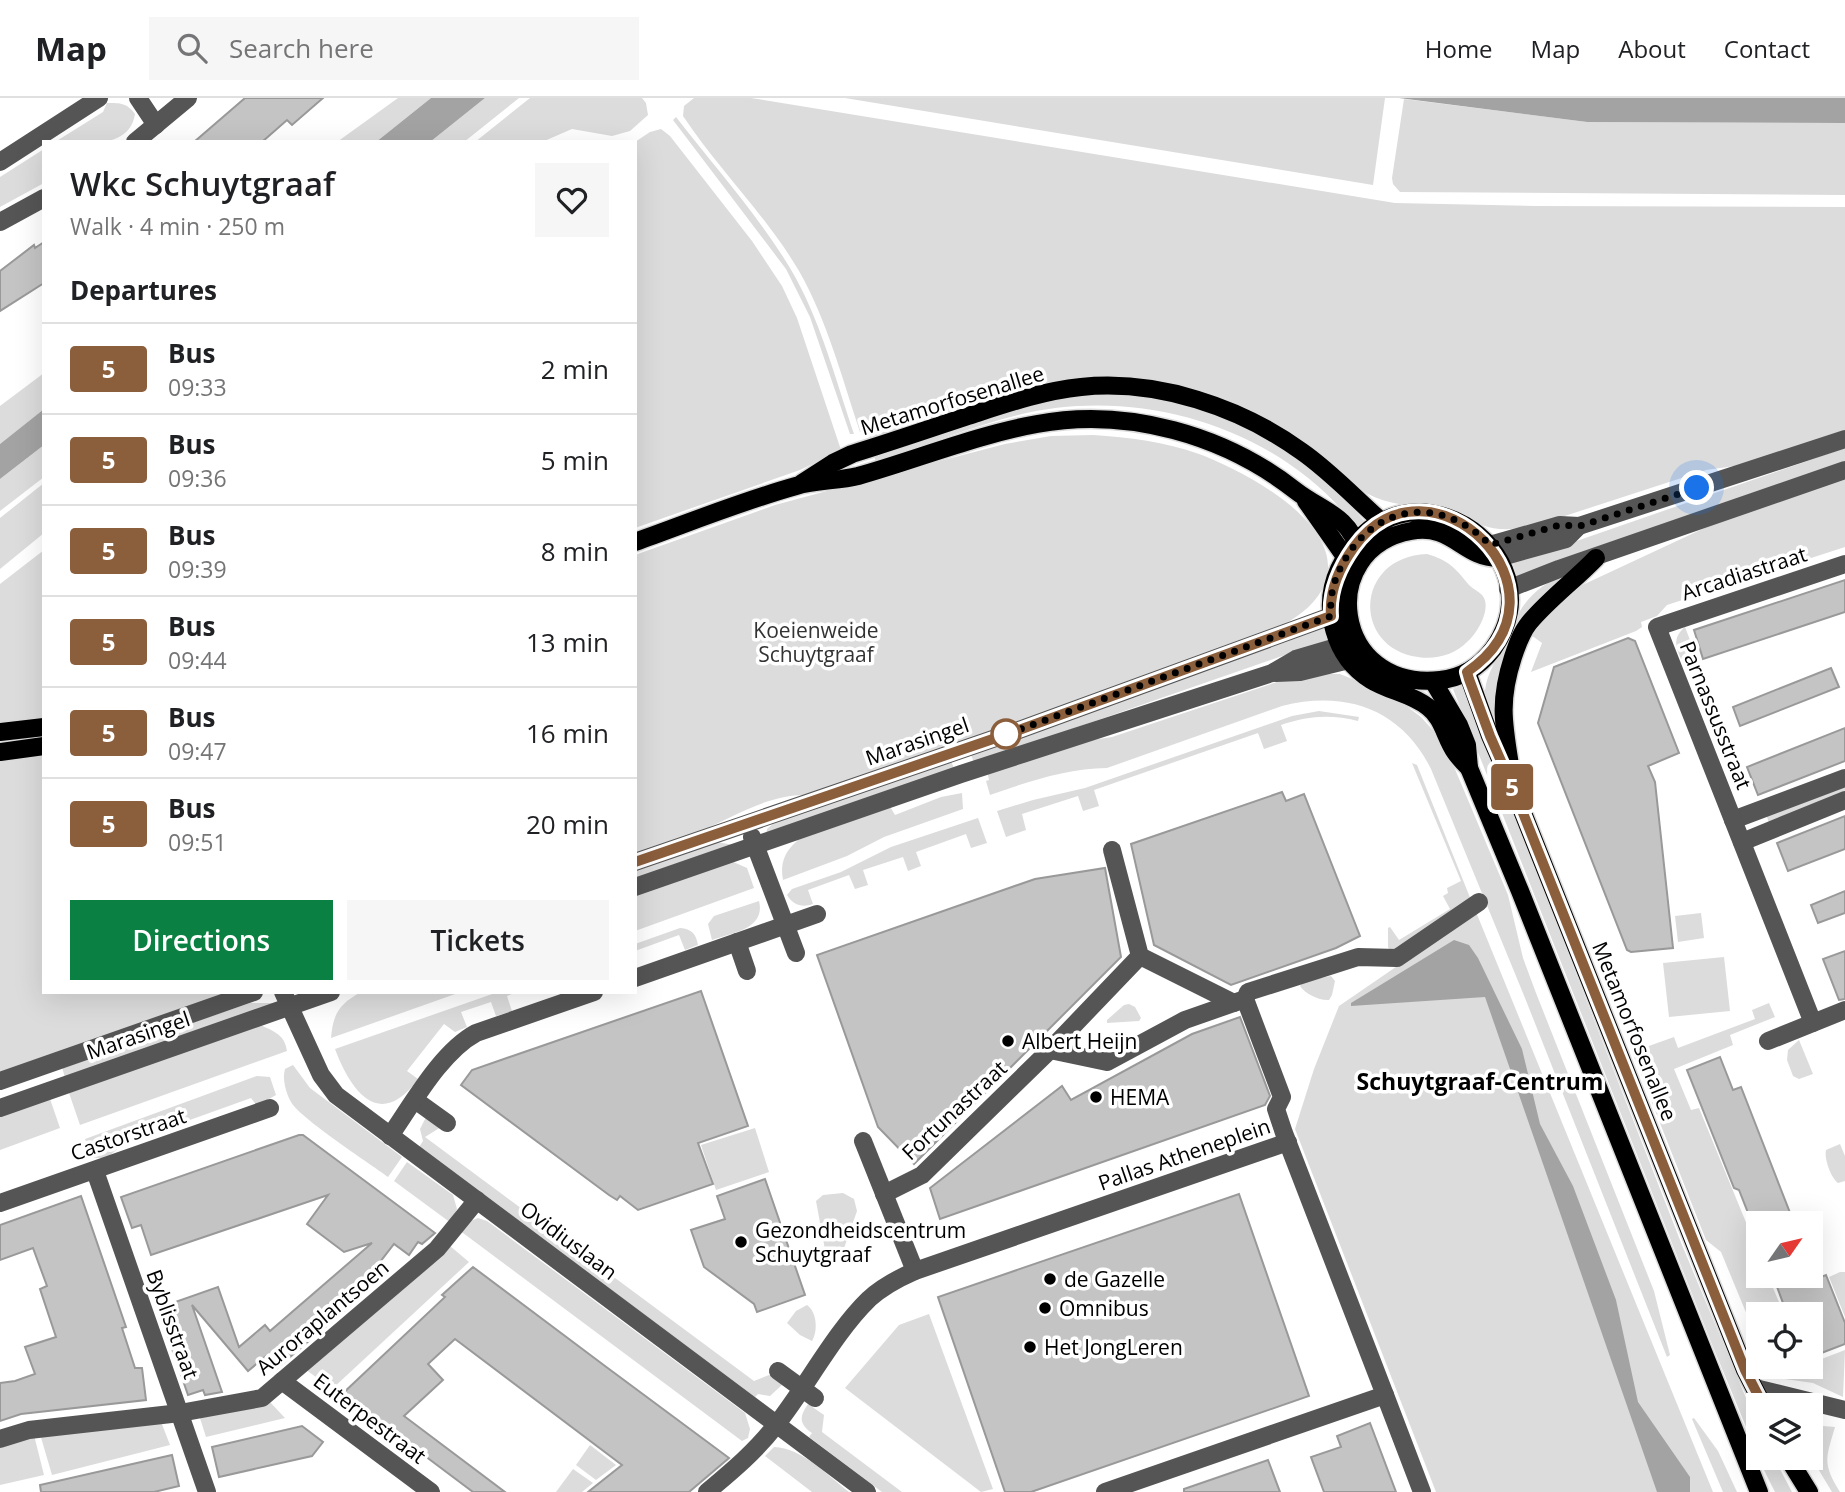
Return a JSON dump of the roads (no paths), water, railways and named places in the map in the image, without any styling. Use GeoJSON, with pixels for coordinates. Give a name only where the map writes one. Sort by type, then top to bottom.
{"type":"FeatureCollection","features":[{"type":"Feature","properties":{"kind":"main road","name":"Metamorfosenallee"},"geometry":{"type":"LineString","coordinates":[[798,485],[852,454],[1026,397],[1081,387],[1130,386],[1196,399],[1267,429],[1328,472],[1381,521]]}},
{"type":"Feature","properties":{"kind":"main road","name":"Metamorfosenallee"},"geometry":{"type":"LineString","coordinates":[[637,541],[798,485],[841,480],[1035,424],[1086,419],[1152,425],[1217,444],[1275,475],[1304,497],[1335,514],[1357,543]]}},
{"type":"Feature","properties":{"kind":"main road","name":"Metamorfosenallee"},"geometry":{"type":"LineString","coordinates":[[1304,497],[1354,560]]}},
{"type":"Feature","properties":{"kind":"main road"},"geometry":{"type":"LineString","coordinates":[[1406,513],[1439,515],[1465,524],[1478,533],[1494,552],[1508,589],[1509,603],[1503,630],[1489,654],[1467,672],[1445,680],[1407,680],[1394,676],[1350,651],[1347,606],[1357,543],[1381,521],[1406,513]]}},
{"type":"Feature","properties":{"kind":"main road"},"geometry":{"type":"LineString","coordinates":[[1469,768],[1454,751],[1438,717],[1422,703],[1369,679],[1331,616],[1330,602],[1333,587],[1354,560],[1387,538],[1412,530],[1440,531],[1481,556],[1494,552]]}},
{"type":"Feature","properties":{"kind":"main road"},"geometry":{"type":"LineString","coordinates":[[1515,793],[1503,723],[1503,700],[1506,681],[1520,639],[1540,612],[1596,558]]}},
{"type":"Feature","properties":{"kind":"main road","name":"Metamorfosenallee"},"geometry":{"type":"LineString","coordinates":[[1467,672],[1490,736],[1757,1393]]}},
{"type":"Feature","properties":{"kind":"main road"},"geometry":{"type":"LineString","coordinates":[[1433,681],[1459,725],[1467,745],[1469,768],[1759,1492]]}},
{"type":"Feature","properties":{"kind":"main road"},"geometry":{"type":"LineString","coordinates":[[0,732],[42,727]]}},
{"type":"Feature","properties":{"kind":"main road"},"geometry":{"type":"LineString","coordinates":[[0,752],[42,746]]}},
{"type":"Feature","properties":{"kind":"main road"},"geometry":{"type":"LineString","coordinates":[[1795,1470],[1809,1492]]}},
{"type":"Feature","properties":{"kind":"street"},"geometry":{"type":"LineString","coordinates":[[0,162],[99,98]]}},
{"type":"Feature","properties":{"kind":"street"},"geometry":{"type":"LineString","coordinates":[[138,98],[156,125]]}},
{"type":"Feature","properties":{"kind":"street"},"geometry":{"type":"LineString","coordinates":[[137,140],[188,98]]}},
{"type":"Feature","properties":{"kind":"street"},"geometry":{"type":"LineString","coordinates":[[0,222],[42,199]]}},
{"type":"Feature","properties":{"kind":"street"},"geometry":{"type":"LineString","coordinates":[[1494,552],[1560,525],[1580,526],[1845,439]]}},
{"type":"Feature","properties":{"kind":"street"},"geometry":{"type":"LineString","coordinates":[[1508,589],[1845,470]]}},
{"type":"Feature","properties":{"kind":"street","name":"Arcadiastraat"},"geometry":{"type":"LineString","coordinates":[[1657,627],[1845,564]]}},
{"type":"Feature","properties":{"kind":"street","name":"Marasingel"},"geometry":{"type":"LineString","coordinates":[[637,861],[1019,730],[1331,616]]}},
{"type":"Feature","properties":{"kind":"street","name":"Parnassusstraat"},"geometry":{"type":"LineString","coordinates":[[1657,627],[1813,1023]]}},
{"type":"Feature","properties":{"kind":"street"},"geometry":{"type":"LineString","coordinates":[[637,886],[961,774],[1272,673],[1300,673],[1350,651]]}},
{"type":"Feature","properties":{"kind":"street","name":"Parnassusstraat"},"geometry":{"type":"LineString","coordinates":[[1733,820],[1845,778]]}},
{"type":"Feature","properties":{"kind":"street"},"geometry":{"type":"LineString","coordinates":[[1742,842],[1845,800]]}},
{"type":"Feature","properties":{"kind":"street"},"geometry":{"type":"LineString","coordinates":[[748,823],[796,953]]}},
{"type":"Feature","properties":{"kind":"street"},"geometry":{"type":"LineString","coordinates":[[1112,850],[1140,956],[1240,1001],[1282,1097],[1276,1109],[1288,1142]]}},
{"type":"Feature","properties":{"kind":"street"},"geometry":{"type":"LineString","coordinates":[[1050,1050],[1108,1062],[1185,1020],[1240,1001],[1248,992],[1358,957],[1397,958],[1479,902]]}},
{"type":"Feature","properties":{"kind":"street"},"geometry":{"type":"LineString","coordinates":[[637,977],[817,914]]}},
{"type":"Feature","properties":{"kind":"street"},"geometry":{"type":"LineString","coordinates":[[737,942],[747,971]]}},
{"type":"Feature","properties":{"kind":"street","name":"Fortunastraat"},"geometry":{"type":"LineString","coordinates":[[884,1194],[922,1175],[1050,1050],[1140,956]]}},
{"type":"Feature","properties":{"kind":"street","name":"Marasingel"},"geometry":{"type":"LineString","coordinates":[[0,1081],[248,994]]}},
{"type":"Feature","properties":{"kind":"street","name":"Marasingel"},"geometry":{"type":"LineString","coordinates":[[0,1108],[286,1000],[320,994]]}},
{"type":"Feature","properties":{"kind":"street"},"geometry":{"type":"LineString","coordinates":[[390,1136],[415,1100],[464,1040],[476,1033],[587,994]]}},
{"type":"Feature","properties":{"kind":"street","name":"Ovidiuslaan"},"geometry":{"type":"LineString","coordinates":[[286,1000],[321,1075],[336,1095],[867,1492]]}},
{"type":"Feature","properties":{"kind":"street"},"geometry":{"type":"LineString","coordinates":[[1768,1041],[1845,1010]]}},
{"type":"Feature","properties":{"kind":"street"},"geometry":{"type":"LineString","coordinates":[[415,1100],[447,1123]]}},
{"type":"Feature","properties":{"kind":"street","name":"Castorstraat"},"geometry":{"type":"LineString","coordinates":[[0,1203],[271,1108]]}},
{"type":"Feature","properties":{"kind":"street","name":"Fortunastraat"},"geometry":{"type":"LineString","coordinates":[[863,1141],[915,1271]]}},
{"type":"Feature","properties":{"kind":"street","name":"Pallas Atheneplein"},"geometry":{"type":"LineString","coordinates":[[707,1492],[751,1455],[777,1424],[809,1394],[870,1299],[891,1284],[915,1271],[1288,1142],[1422,1492]]}},
{"type":"Feature","properties":{"kind":"street","name":"Byblisstraat"},"geometry":{"type":"LineString","coordinates":[[95,1171],[208,1492]]}},
{"type":"Feature","properties":{"kind":"street","name":"Auroraplantsoen"},"geometry":{"type":"LineString","coordinates":[[0,1439],[52,1426],[180,1413],[262,1398],[437,1249],[477,1200]]}},
{"type":"Feature","properties":{"kind":"street"},"geometry":{"type":"LineString","coordinates":[[778,1371],[809,1394]]}},
{"type":"Feature","properties":{"kind":"street","name":"Euterpestraat"},"geometry":{"type":"LineString","coordinates":[[282,1381],[431,1492]]}},
{"type":"Feature","properties":{"kind":"street"},"geometry":{"type":"LineString","coordinates":[[1755,1388],[1845,1410]]}},
{"type":"Feature","properties":{"kind":"street"},"geometry":{"type":"LineString","coordinates":[[1105,1492],[1385,1395]]}},
{"type":"Feature","properties":{"kind":"place","name":"Albert Heijn"},"geometry":{"type":"Point","coordinates":[1008,1041]}},
{"type":"Feature","properties":{"kind":"place","name":"HEMA"},"geometry":{"type":"Point","coordinates":[1096,1097]}},
{"type":"Feature","properties":{"kind":"place","name":"Gezondheidscentrum Schuytgraaf"},"geometry":{"type":"Point","coordinates":[741,1242]}},
{"type":"Feature","properties":{"kind":"place","name":"de Gazelle"},"geometry":{"type":"Point","coordinates":[1050,1279]}},
{"type":"Feature","properties":{"kind":"place","name":"Omnibus"},"geometry":{"type":"Point","coordinates":[1045,1308]}},
{"type":"Feature","properties":{"kind":"place","name":"Het JongLeren"},"geometry":{"type":"Point","coordinates":[1030,1347]}},
{"type":"Feature","properties":{"kind":"district","name":"Schuytgraaf-Centrum"},"geometry":{"type":"Point","coordinates":[1480,1081]}},
{"type":"Feature","properties":{"kind":"park label","name":"Koeienweide Schuytgraaf"},"geometry":{"type":"Point","coordinates":[816,642]}}]}
